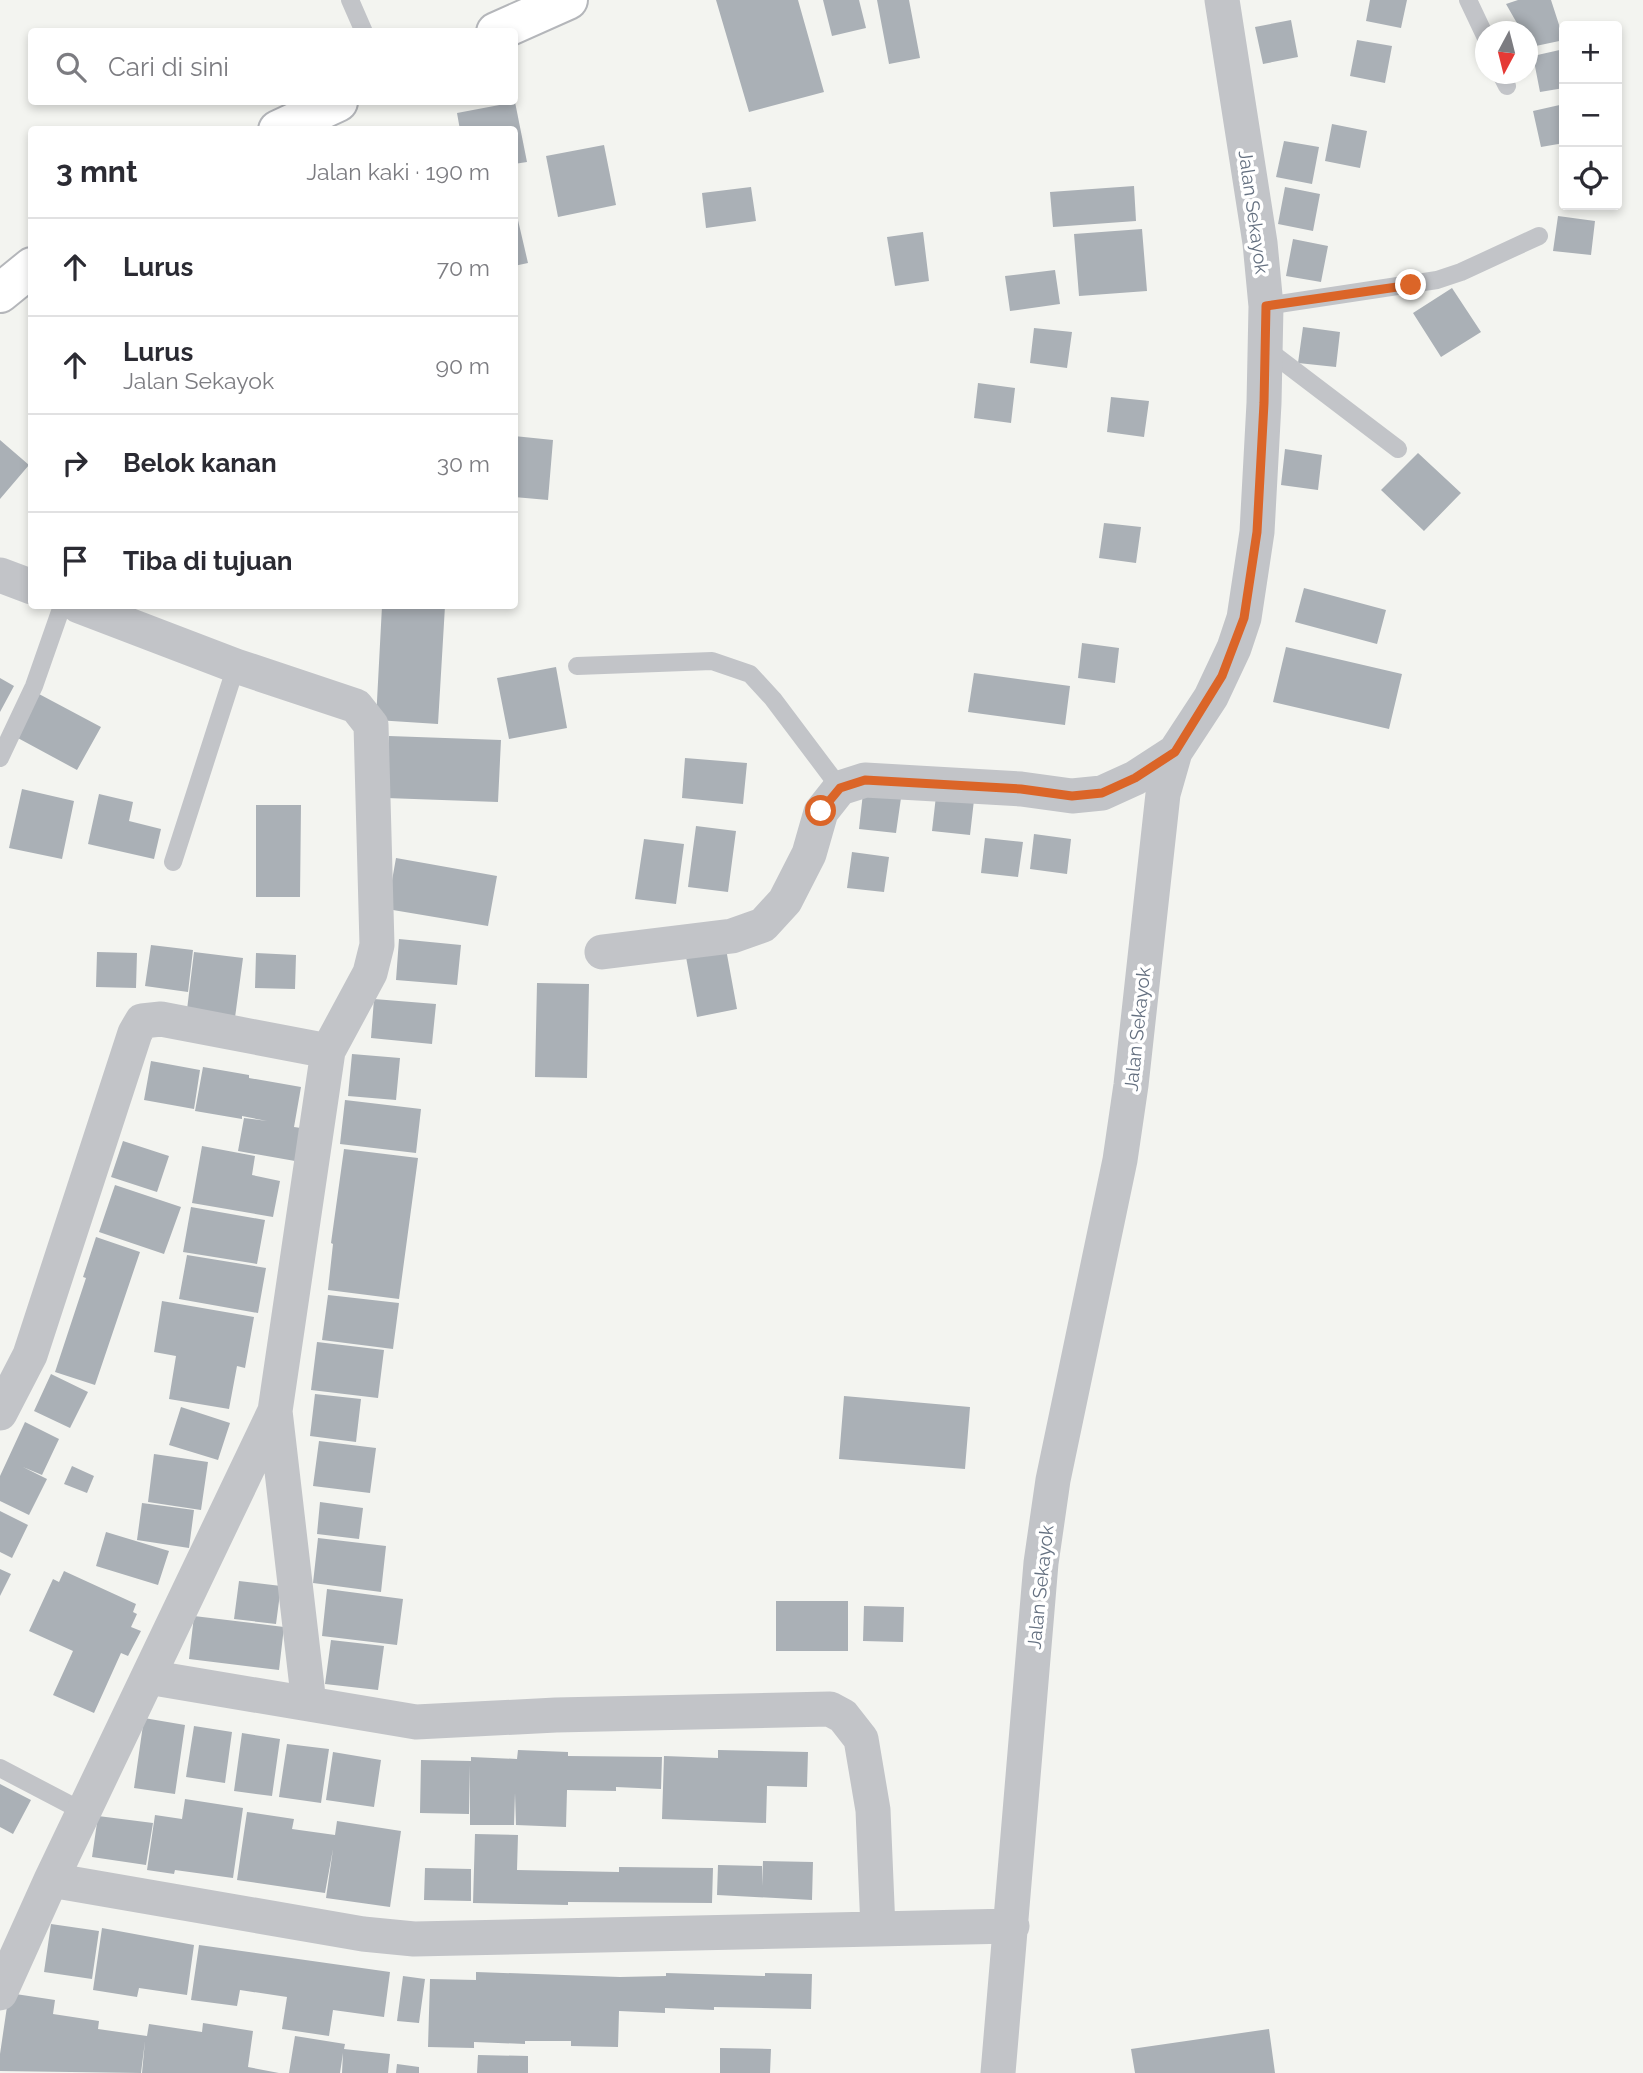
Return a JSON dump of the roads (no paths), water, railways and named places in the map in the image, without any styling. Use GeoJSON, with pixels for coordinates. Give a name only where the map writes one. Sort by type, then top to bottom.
{"type":"FeatureCollection","features":[{"type":"Feature","properties":{"kind":"highway"},"geometry":{"type":"LineString","coordinates":[[505,28],[568,0]]}},
{"type":"Feature","properties":{"kind":"highway"},"geometry":{"type":"LineString","coordinates":[[287,126],[332,105]]}},
{"type":"Feature","properties":{"kind":"highway"},"geometry":{"type":"LineString","coordinates":[[0,293],[28,270]]}},
{"type":"Feature","properties":{"kind":"street","name":"Jalan Sekayok"},"geometry":{"type":"LineString","coordinates":[[998,2073],[1035,1623],[1049,1507],[1120,1160],[1131,1086],[1163,794],[1175,752],[1222,676],[1244,618],[1257,532],[1266,306],[1260,243],[1222,0]]}},
{"type":"Feature","properties":{"kind":"street"},"geometry":{"type":"LineString","coordinates":[[0,575],[28,586]]}},
{"type":"Feature","properties":{"kind":"street"},"geometry":{"type":"LineString","coordinates":[[87,609],[236,666],[356,706],[371,725],[376,959],[328,1051],[275,1411],[309,1704]]}},
{"type":"Feature","properties":{"kind":"street"},"geometry":{"type":"LineString","coordinates":[[602,953],[732,936],[763,925],[785,901],[809,854],[821,811],[840,788],[865,780],[1021,789],[1072,796],[1102,793],[1135,778],[1175,752]]}},
{"type":"Feature","properties":{"kind":"street"},"geometry":{"type":"LineString","coordinates":[[0,1413],[30,1355],[135,1033],[142,1021],[161,1019],[328,1051]]}},
{"type":"Feature","properties":{"kind":"street"},"geometry":{"type":"LineString","coordinates":[[0,1993],[51,1880],[275,1411]]}},
{"type":"Feature","properties":{"kind":"street"},"geometry":{"type":"LineString","coordinates":[[148,1677],[416,1722],[556,1715],[830,1709],[843,1716],[861,1739],[873,1810],[878,1929]]}},
{"type":"Feature","properties":{"kind":"street"},"geometry":{"type":"LineString","coordinates":[[51,1880],[390,1938],[440,1940],[1012,1926]]}},
{"type":"Feature","properties":{"kind":"lane"},"geometry":{"type":"LineString","coordinates":[[350,0],[362,28]]}},
{"type":"Feature","properties":{"kind":"lane"},"geometry":{"type":"LineString","coordinates":[[1468,0],[1478,21]]}},
{"type":"Feature","properties":{"kind":"lane"},"geometry":{"type":"LineString","coordinates":[[1266,306],[1437,280],[1461,272],[1539,236]]}},
{"type":"Feature","properties":{"kind":"lane"},"geometry":{"type":"LineString","coordinates":[[1265,348],[1398,449]]}},
{"type":"Feature","properties":{"kind":"lane"},"geometry":{"type":"LineString","coordinates":[[0,758],[34,686],[61,609]]}},
{"type":"Feature","properties":{"kind":"lane"},"geometry":{"type":"LineString","coordinates":[[577,666],[712,661],[750,674],[773,699],[840,788]]}},
{"type":"Feature","properties":{"kind":"lane"},"geometry":{"type":"LineString","coordinates":[[173,862],[236,666]]}},
{"type":"Feature","properties":{"kind":"lane"},"geometry":{"type":"LineString","coordinates":[[0,1768],[84,1812]]}}]}
